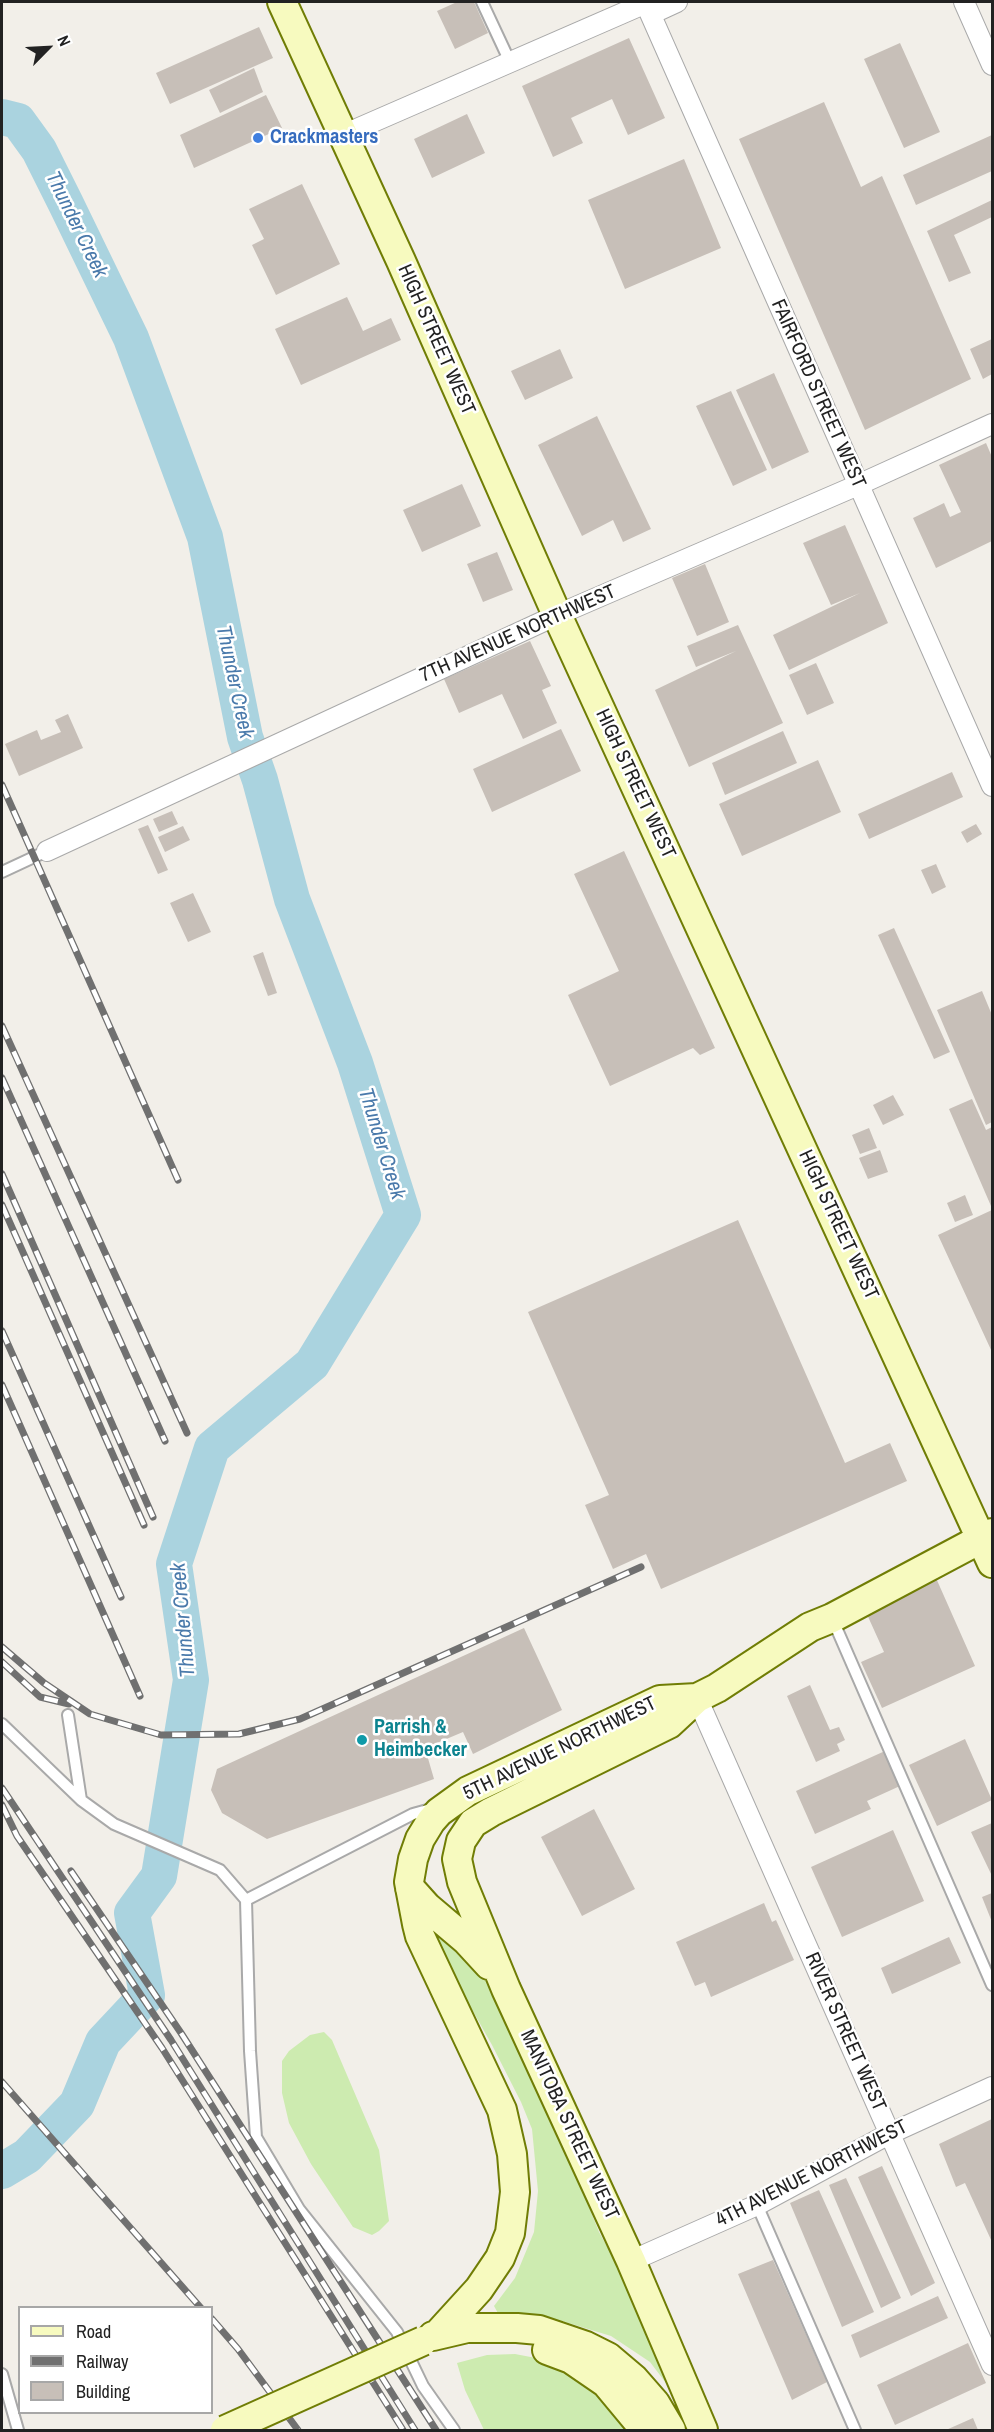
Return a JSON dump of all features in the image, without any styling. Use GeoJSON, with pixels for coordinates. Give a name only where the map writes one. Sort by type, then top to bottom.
{"type":"FeatureCollection","features":[{"type":"Feature","properties":{"kind":"main road","name":"HIGH STREET WEST"},"geometry":{"type":"LineString","coordinates":[[282,2],[557,615],[989,1545]]}},
{"type":"Feature","properties":{"kind":"main road","name":"5TH AVENUE NORTHWEST"},"geometry":{"type":"LineString","coordinates":[[506,1989],[459,1872],[457,1859],[461,1841],[473,1823],[669,1724],[698,1698],[810,1627],[989,1545]]}},
{"type":"Feature","properties":{"kind":"main road","name":"5TH AVENUE NORTHWEST"},"geometry":{"type":"LineString","coordinates":[[430,2337],[479,2289],[500,2258],[514,2215],[514,2174],[508,2129],[502,2110],[420,1936],[410,1888],[410,1873],[420,1839],[431,1821],[468,1791],[660,1700],[698,1698]]}},
{"type":"Feature","properties":{"kind":"main road"},"geometry":{"type":"LineString","coordinates":[[410,1888],[427,1907],[472,1946],[506,1989]]}},
{"type":"Feature","properties":{"kind":"main road","name":"MANITOBA STREET WEST"},"geometry":{"type":"LineString","coordinates":[[506,1989],[631,2261],[703,2430]]}},
{"type":"Feature","properties":{"kind":"main road"},"geometry":{"type":"LineString","coordinates":[[225,2430],[430,2337],[467,2328],[539,2330],[586,2346],[608,2357],[634,2379],[655,2403],[671,2430]]}},
{"type":"Feature","properties":{"kind":"main road"},"geometry":{"type":"LineString","coordinates":[[430,2337],[450,2344],[484,2343],[526,2346],[551,2351],[571,2359],[606,2383],[645,2430]]}},
{"type":"Feature","properties":{"kind":"street"},"geometry":{"type":"LineString","coordinates":[[343,135],[510,62],[647,6],[677,2]]}},
{"type":"Feature","properties":{"kind":"street"},"geometry":{"type":"LineString","coordinates":[[964,2],[993,65]]}},
{"type":"Feature","properties":{"kind":"street","name":"FAIRFORD STREET WEST"},"geometry":{"type":"LineString","coordinates":[[647,6],[993,786]]}},
{"type":"Feature","properties":{"kind":"street","name":"7TH AVENUE NORTHWEST"},"geometry":{"type":"LineString","coordinates":[[47,851],[557,615],[993,424]]}},
{"type":"Feature","properties":{"kind":"street","name":"RIVER STREET WEST"},"geometry":{"type":"LineString","coordinates":[[698,1698],[993,2365]]}},
{"type":"Feature","properties":{"kind":"street","name":"4TH AVENUE NORTHWEST"},"geometry":{"type":"LineString","coordinates":[[631,2261],[757,2205],[889,2134],[993,2087]]}},
{"type":"Feature","properties":{"kind":"lane"},"geometry":{"type":"LineString","coordinates":[[482,2],[510,62]]}},
{"type":"Feature","properties":{"kind":"lane"},"geometry":{"type":"LineString","coordinates":[[2,872],[47,851]]}},
{"type":"Feature","properties":{"kind":"lane"},"geometry":{"type":"LineString","coordinates":[[832,1618],[993,1984]]}},
{"type":"Feature","properties":{"kind":"lane"},"geometry":{"type":"LineString","coordinates":[[68,1715],[81,1800]]}},
{"type":"Feature","properties":{"kind":"lane"},"geometry":{"type":"LineString","coordinates":[[2,1724],[81,1800],[114,1824],[220,1870],[246,1900],[250,2051],[256,2137],[299,2209],[397,2332],[423,2386],[454,2430]]}},
{"type":"Feature","properties":{"kind":"lane"},"geometry":{"type":"LineString","coordinates":[[246,1900],[414,1814],[448,1805]]}},
{"type":"Feature","properties":{"kind":"lane"},"geometry":{"type":"LineString","coordinates":[[757,2205],[855,2430]]}},
{"type":"Feature","properties":{"kind":"lane"},"geometry":{"type":"LineString","coordinates":[[2,2374],[18,2430]]}},
{"type":"Feature","properties":{"kind":"green space"},"geometry":{"type":"Polygon","coordinates":[[[429,1933],[446,1940],[464,1955],[487,1982],[511,2025],[557,2127],[599,2232],[609,2250],[629,2269],[694,2420],[650,2362],[611,2336],[562,2321],[499,2315],[494,2306],[515,2278],[534,2232],[538,2191],[532,2129],[492,2045],[429,1933]]]}},
{"type":"Feature","properties":{"kind":"green space"},"geometry":{"type":"Polygon","coordinates":[[[324,2032],[332,2040],[379,2150],[389,2221],[372,2235],[353,2227],[311,2164],[289,2123],[282,2093],[282,2061],[289,2051],[310,2035],[324,2032]]]}},
{"type":"Feature","properties":{"kind":"green space"},"geometry":{"type":"Polygon","coordinates":[[[515,2354],[541,2359],[592,2381],[635,2430],[484,2430],[465,2390],[457,2363],[487,2355],[515,2354]]]}},
{"type":"Feature","properties":{"kind":"building"},"geometry":{"type":"Polygon","coordinates":[[[457,2],[474,2],[488,33],[455,49],[437,11],[457,2]]]}},
{"type":"Feature","properties":{"kind":"building"},"geometry":{"type":"Polygon","coordinates":[[[259,27],[273,58],[170,104],[156,73],[259,27]]]}},
{"type":"Feature","properties":{"kind":"building"},"geometry":{"type":"Polygon","coordinates":[[[629,38],[665,118],[628,135],[612,99],[571,118],[583,143],[553,157],[522,86],[629,38]]]}},
{"type":"Feature","properties":{"kind":"building"},"geometry":{"type":"Polygon","coordinates":[[[900,43],[940,132],[904,148],[864,59],[900,43]]]}},
{"type":"Feature","properties":{"kind":"building"},"geometry":{"type":"Polygon","coordinates":[[[254,68],[263,92],[220,113],[209,90],[254,68]]]}},
{"type":"Feature","properties":{"kind":"building"},"geometry":{"type":"Polygon","coordinates":[[[266,95],[282,128],[194,168],[180,135],[266,95]]]}},
{"type":"Feature","properties":{"kind":"building"},"geometry":{"type":"Polygon","coordinates":[[[824,102],[861,187],[882,176],[971,379],[865,430],[739,139],[824,102]]]}},
{"type":"Feature","properties":{"kind":"building"},"geometry":{"type":"Polygon","coordinates":[[[467,114],[485,153],[432,178],[414,139],[467,114]]]}},
{"type":"Feature","properties":{"kind":"building"},"geometry":{"type":"Polygon","coordinates":[[[992,135],[992,171],[916,205],[903,175],[992,135]]]}},
{"type":"Feature","properties":{"kind":"building"},"geometry":{"type":"Polygon","coordinates":[[[684,159],[721,248],[625,289],[588,200],[684,159]]]}},
{"type":"Feature","properties":{"kind":"building"},"geometry":{"type":"Polygon","coordinates":[[[302,184],[340,264],[276,295],[252,245],[264,239],[249,209],[302,184]]]}},
{"type":"Feature","properties":{"kind":"building"},"geometry":{"type":"Polygon","coordinates":[[[992,200],[992,217],[954,235],[971,273],[949,282],[927,231],[992,200]]]}},
{"type":"Feature","properties":{"kind":"building"},"geometry":{"type":"Polygon","coordinates":[[[347,297],[363,331],[391,318],[401,340],[301,385],[275,329],[347,297]]]}},
{"type":"Feature","properties":{"kind":"building"},"geometry":{"type":"Polygon","coordinates":[[[992,339],[992,374],[983,379],[970,349],[992,339]]]}},
{"type":"Feature","properties":{"kind":"building"},"geometry":{"type":"Polygon","coordinates":[[[560,349],[573,378],[525,400],[511,371],[560,349]]]}},
{"type":"Feature","properties":{"kind":"building"},"geometry":{"type":"Polygon","coordinates":[[[774,373],[809,452],[772,469],[736,390],[774,373]]]}},
{"type":"Feature","properties":{"kind":"building"},"geometry":{"type":"Polygon","coordinates":[[[731,391],[767,470],[733,486],[696,406],[731,391]]]}},
{"type":"Feature","properties":{"kind":"building"},"geometry":{"type":"Polygon","coordinates":[[[597,416],[651,529],[623,542],[613,520],[582,536],[538,445],[597,416]]]}},
{"type":"Feature","properties":{"kind":"building"},"geometry":{"type":"Polygon","coordinates":[[[986,443],[992,457],[992,541],[936,568],[913,518],[944,503],[950,517],[961,512],[939,465],[986,443]]]}},
{"type":"Feature","properties":{"kind":"building"},"geometry":{"type":"Polygon","coordinates":[[[462,484],[481,526],[422,552],[403,510],[462,484]]]}},
{"type":"Feature","properties":{"kind":"building"},"geometry":{"type":"Polygon","coordinates":[[[845,525],[888,623],[789,670],[773,635],[860,593],[831,605],[803,543],[845,525]]]}},
{"type":"Feature","properties":{"kind":"building"},"geometry":{"type":"Polygon","coordinates":[[[497,552],[513,590],[483,602],[467,564],[497,552]]]}},
{"type":"Feature","properties":{"kind":"building"},"geometry":{"type":"Polygon","coordinates":[[[705,564],[729,622],[697,636],[672,578],[705,564]]]}},
{"type":"Feature","properties":{"kind":"building"},"geometry":{"type":"Polygon","coordinates":[[[738,625],[783,723],[689,767],[655,690],[736,651],[696,667],[687,646],[738,625]]]}},
{"type":"Feature","properties":{"kind":"building"},"geometry":{"type":"Polygon","coordinates":[[[530,641],[551,686],[542,690],[557,723],[523,739],[502,694],[459,713],[444,679],[530,641]]]}},
{"type":"Feature","properties":{"kind":"building"},"geometry":{"type":"Polygon","coordinates":[[[816,663],[834,703],[807,715],[789,675],[816,663]]]}},
{"type":"Feature","properties":{"kind":"building"},"geometry":{"type":"Polygon","coordinates":[[[68,714],[83,748],[19,776],[5,744],[37,730],[41,740],[61,732],[55,720],[68,714]]]}},
{"type":"Feature","properties":{"kind":"building"},"geometry":{"type":"Polygon","coordinates":[[[561,729],[581,771],[492,812],[473,769],[561,729]]]}},
{"type":"Feature","properties":{"kind":"building"},"geometry":{"type":"Polygon","coordinates":[[[783,731],[797,763],[725,795],[712,763],[783,731]]]}},
{"type":"Feature","properties":{"kind":"building"},"geometry":{"type":"Polygon","coordinates":[[[818,760],[841,812],[742,856],[719,804],[818,760]]]}},
{"type":"Feature","properties":{"kind":"building"},"geometry":{"type":"Polygon","coordinates":[[[952,772],[963,797],[869,839],[858,814],[952,772]]]}},
{"type":"Feature","properties":{"kind":"building"},"geometry":{"type":"Polygon","coordinates":[[[172,811],[178,824],[159,832],[153,819],[172,811]]]}},
{"type":"Feature","properties":{"kind":"building"},"geometry":{"type":"Polygon","coordinates":[[[976,824],[982,834],[967,843],[961,832],[976,824]]]}},
{"type":"Feature","properties":{"kind":"building"},"geometry":{"type":"Polygon","coordinates":[[[148,825],[168,870],[158,874],[138,829],[148,825]]]}},
{"type":"Feature","properties":{"kind":"building"},"geometry":{"type":"Polygon","coordinates":[[[183,826],[190,840],[165,852],[158,837],[183,826]]]}},
{"type":"Feature","properties":{"kind":"building"},"geometry":{"type":"Polygon","coordinates":[[[624,851],[715,1048],[700,1055],[693,1048],[610,1086],[568,995],[619,971],[574,874],[624,851]]]}},
{"type":"Feature","properties":{"kind":"building"},"geometry":{"type":"Polygon","coordinates":[[[936,864],[946,887],[932,894],[921,870],[936,864]]]}},
{"type":"Feature","properties":{"kind":"building"},"geometry":{"type":"Polygon","coordinates":[[[193,893],[211,932],[188,942],[170,903],[193,893]]]}},
{"type":"Feature","properties":{"kind":"building"},"geometry":{"type":"Polygon","coordinates":[[[894,928],[950,1052],[934,1059],[878,935],[894,928]]]}},
{"type":"Feature","properties":{"kind":"building"},"geometry":{"type":"Polygon","coordinates":[[[263,952],[277,993],[268,996],[253,956],[263,952]]]}},
{"type":"Feature","properties":{"kind":"building"},"geometry":{"type":"Polygon","coordinates":[[[982,991],[992,1015],[992,1122],[986,1125],[937,1010],[982,991]]]}},
{"type":"Feature","properties":{"kind":"building"},"geometry":{"type":"Polygon","coordinates":[[[893,1095],[904,1115],[883,1125],[873,1105],[893,1095]]]}},
{"type":"Feature","properties":{"kind":"building"},"geometry":{"type":"Polygon","coordinates":[[[972,1099],[986,1130],[992,1127],[991,1206],[949,1109],[972,1099]]]}},
{"type":"Feature","properties":{"kind":"building"},"geometry":{"type":"Polygon","coordinates":[[[869,1128],[877,1148],[860,1154],[852,1135],[869,1128]]]}},
{"type":"Feature","properties":{"kind":"building"},"geometry":{"type":"Polygon","coordinates":[[[880,1150],[888,1172],[868,1179],[859,1158],[880,1150]]]}},
{"type":"Feature","properties":{"kind":"building"},"geometry":{"type":"Polygon","coordinates":[[[965,1195],[973,1215],[955,1222],[947,1203],[965,1195]]]}},
{"type":"Feature","properties":{"kind":"building"},"geometry":{"type":"Polygon","coordinates":[[[992,1210],[992,1352],[938,1235],[992,1210]]]}},
{"type":"Feature","properties":{"kind":"building"},"geometry":{"type":"Polygon","coordinates":[[[738,1220],[845,1463],[890,1443],[907,1481],[661,1589],[646,1554],[613,1569],[585,1505],[609,1495],[528,1312],[738,1220]]]}},
{"type":"Feature","properties":{"kind":"building"},"geometry":{"type":"Polygon","coordinates":[[[936,1578],[975,1666],[882,1708],[861,1662],[884,1652],[865,1610],[936,1578]]]}},
{"type":"Feature","properties":{"kind":"building","name":"Parrish & Heimbecker"},"geometry":{"type":"Polygon","coordinates":[[[524,1628],[562,1710],[473,1754],[463,1732],[425,1748],[434,1779],[267,1839],[222,1813],[211,1790],[217,1769],[524,1628]]]}},
{"type":"Feature","properties":{"kind":"building"},"geometry":{"type":"Polygon","coordinates":[[[810,1685],[830,1730],[839,1727],[845,1740],[837,1744],[840,1751],[816,1762],[787,1696],[810,1685]]]}},
{"type":"Feature","properties":{"kind":"building"},"geometry":{"type":"Polygon","coordinates":[[[965,1739],[992,1800],[937,1826],[909,1765],[965,1739]]]}},
{"type":"Feature","properties":{"kind":"building"},"geometry":{"type":"Polygon","coordinates":[[[885,1751],[900,1786],[867,1801],[871,1809],[815,1834],[796,1791],[885,1751]]]}},
{"type":"Feature","properties":{"kind":"building"},"geometry":{"type":"Polygon","coordinates":[[[594,1809],[635,1889],[582,1916],[541,1837],[594,1809]]]}},
{"type":"Feature","properties":{"kind":"building"},"geometry":{"type":"Polygon","coordinates":[[[992,1823],[992,1876],[971,1832],[992,1823]]]}},
{"type":"Feature","properties":{"kind":"building"},"geometry":{"type":"Polygon","coordinates":[[[893,1830],[924,1901],[842,1937],[811,1867],[893,1830]]]}},
{"type":"Feature","properties":{"kind":"building"},"geometry":{"type":"Polygon","coordinates":[[[992,1893],[992,1922],[982,1897],[992,1893]]]}},
{"type":"Feature","properties":{"kind":"building"},"geometry":{"type":"Polygon","coordinates":[[[764,1903],[772,1922],[776,1920],[794,1960],[711,1997],[705,1982],[695,1986],[676,1942],[764,1903]]]}},
{"type":"Feature","properties":{"kind":"building"},"geometry":{"type":"Polygon","coordinates":[[[949,1937],[961,1963],[892,1994],[881,1968],[949,1937]]]}},
{"type":"Feature","properties":{"kind":"building"},"geometry":{"type":"Polygon","coordinates":[[[992,2119],[992,2242],[965,2183],[956,2187],[939,2144],[992,2119]]]}},
{"type":"Feature","properties":{"kind":"building"},"geometry":{"type":"Polygon","coordinates":[[[882,2166],[935,2283],[911,2296],[858,2177],[882,2166]]]}},
{"type":"Feature","properties":{"kind":"building"},"geometry":{"type":"Polygon","coordinates":[[[846,2178],[901,2298],[881,2308],[829,2185],[846,2178]]]}},
{"type":"Feature","properties":{"kind":"building"},"geometry":{"type":"Polygon","coordinates":[[[819,2190],[874,2312],[842,2327],[790,2203],[819,2190]]]}},
{"type":"Feature","properties":{"kind":"building"},"geometry":{"type":"Polygon","coordinates":[[[773,2260],[827,2382],[792,2400],[738,2274],[773,2260]]]}},
{"type":"Feature","properties":{"kind":"building"},"geometry":{"type":"Polygon","coordinates":[[[938,2296],[948,2318],[860,2358],[851,2335],[938,2296]]]}},
{"type":"Feature","properties":{"kind":"building"},"geometry":{"type":"Polygon","coordinates":[[[968,2343],[986,2383],[895,2425],[877,2385],[968,2343]]]}},
{"type":"Feature","properties":{"kind":"building"},"geometry":{"type":"Polygon","coordinates":[[[973,2418],[978,2430],[946,2430],[973,2418]]]}},
{"type":"Feature","properties":{"kind":"waterway","name":"Thunder Creek"},"geometry":{"type":"LineString","coordinates":[[2,117],[18,121],[39,150],[131,338],[205,537],[245,737],[260,780],[292,899],[355,1063],[403,1215],[312,1364],[212,1448],[174,1564],[191,1680],[159,1876],[132,1913],[147,1995],[103,2042],[77,2104],[27,2156],[2,2171]]}},
{"type":"Feature","properties":{"kind":"railway"},"geometry":{"type":"LineString","coordinates":[[2,785],[178,1180]]}},
{"type":"Feature","properties":{"kind":"railway"},"geometry":{"type":"LineString","coordinates":[[2,1026],[187,1433]]}},
{"type":"Feature","properties":{"kind":"railway"},"geometry":{"type":"LineString","coordinates":[[2,1078],[165,1441]]}},
{"type":"Feature","properties":{"kind":"railway"},"geometry":{"type":"LineString","coordinates":[[2,1174],[153,1517]]}},
{"type":"Feature","properties":{"kind":"railway"},"geometry":{"type":"LineString","coordinates":[[2,1205],[144,1525]]}},
{"type":"Feature","properties":{"kind":"railway"},"geometry":{"type":"LineString","coordinates":[[2,1331],[121,1597]]}},
{"type":"Feature","properties":{"kind":"railway"},"geometry":{"type":"LineString","coordinates":[[2,1385],[140,1696]]}},
{"type":"Feature","properties":{"kind":"railway"},"geometry":{"type":"LineString","coordinates":[[2,1647],[44,1683],[90,1714],[161,1735],[239,1734],[300,1719],[641,1567]]}},
{"type":"Feature","properties":{"kind":"railway"},"geometry":{"type":"LineString","coordinates":[[2,1662],[40,1697],[69,1704]]}},
{"type":"Feature","properties":{"kind":"railway"},"geometry":{"type":"LineString","coordinates":[[2,1788],[171,2040],[415,2430]]}},
{"type":"Feature","properties":{"kind":"railway"},"geometry":{"type":"LineString","coordinates":[[2,1805],[17,1836],[162,2048],[403,2430]]}},
{"type":"Feature","properties":{"kind":"railway"},"geometry":{"type":"LineString","coordinates":[[71,1871],[181,2033],[436,2430]]}},
{"type":"Feature","properties":{"kind":"railway"},"geometry":{"type":"LineString","coordinates":[[2,2082],[199,2306]]}},
{"type":"Feature","properties":{"kind":"railway"},"geometry":{"type":"LineString","coordinates":[[213,2320],[238,2349],[298,2430]]}},
{"type":"Feature","properties":{"kind":"place","name":"Crackmasters"},"geometry":{"type":"Point","coordinates":[258,138]}},
{"type":"Feature","properties":{"kind":"place","name":"Parrish & Heimbecker"},"geometry":{"type":"Point","coordinates":[362,1740]}}]}
